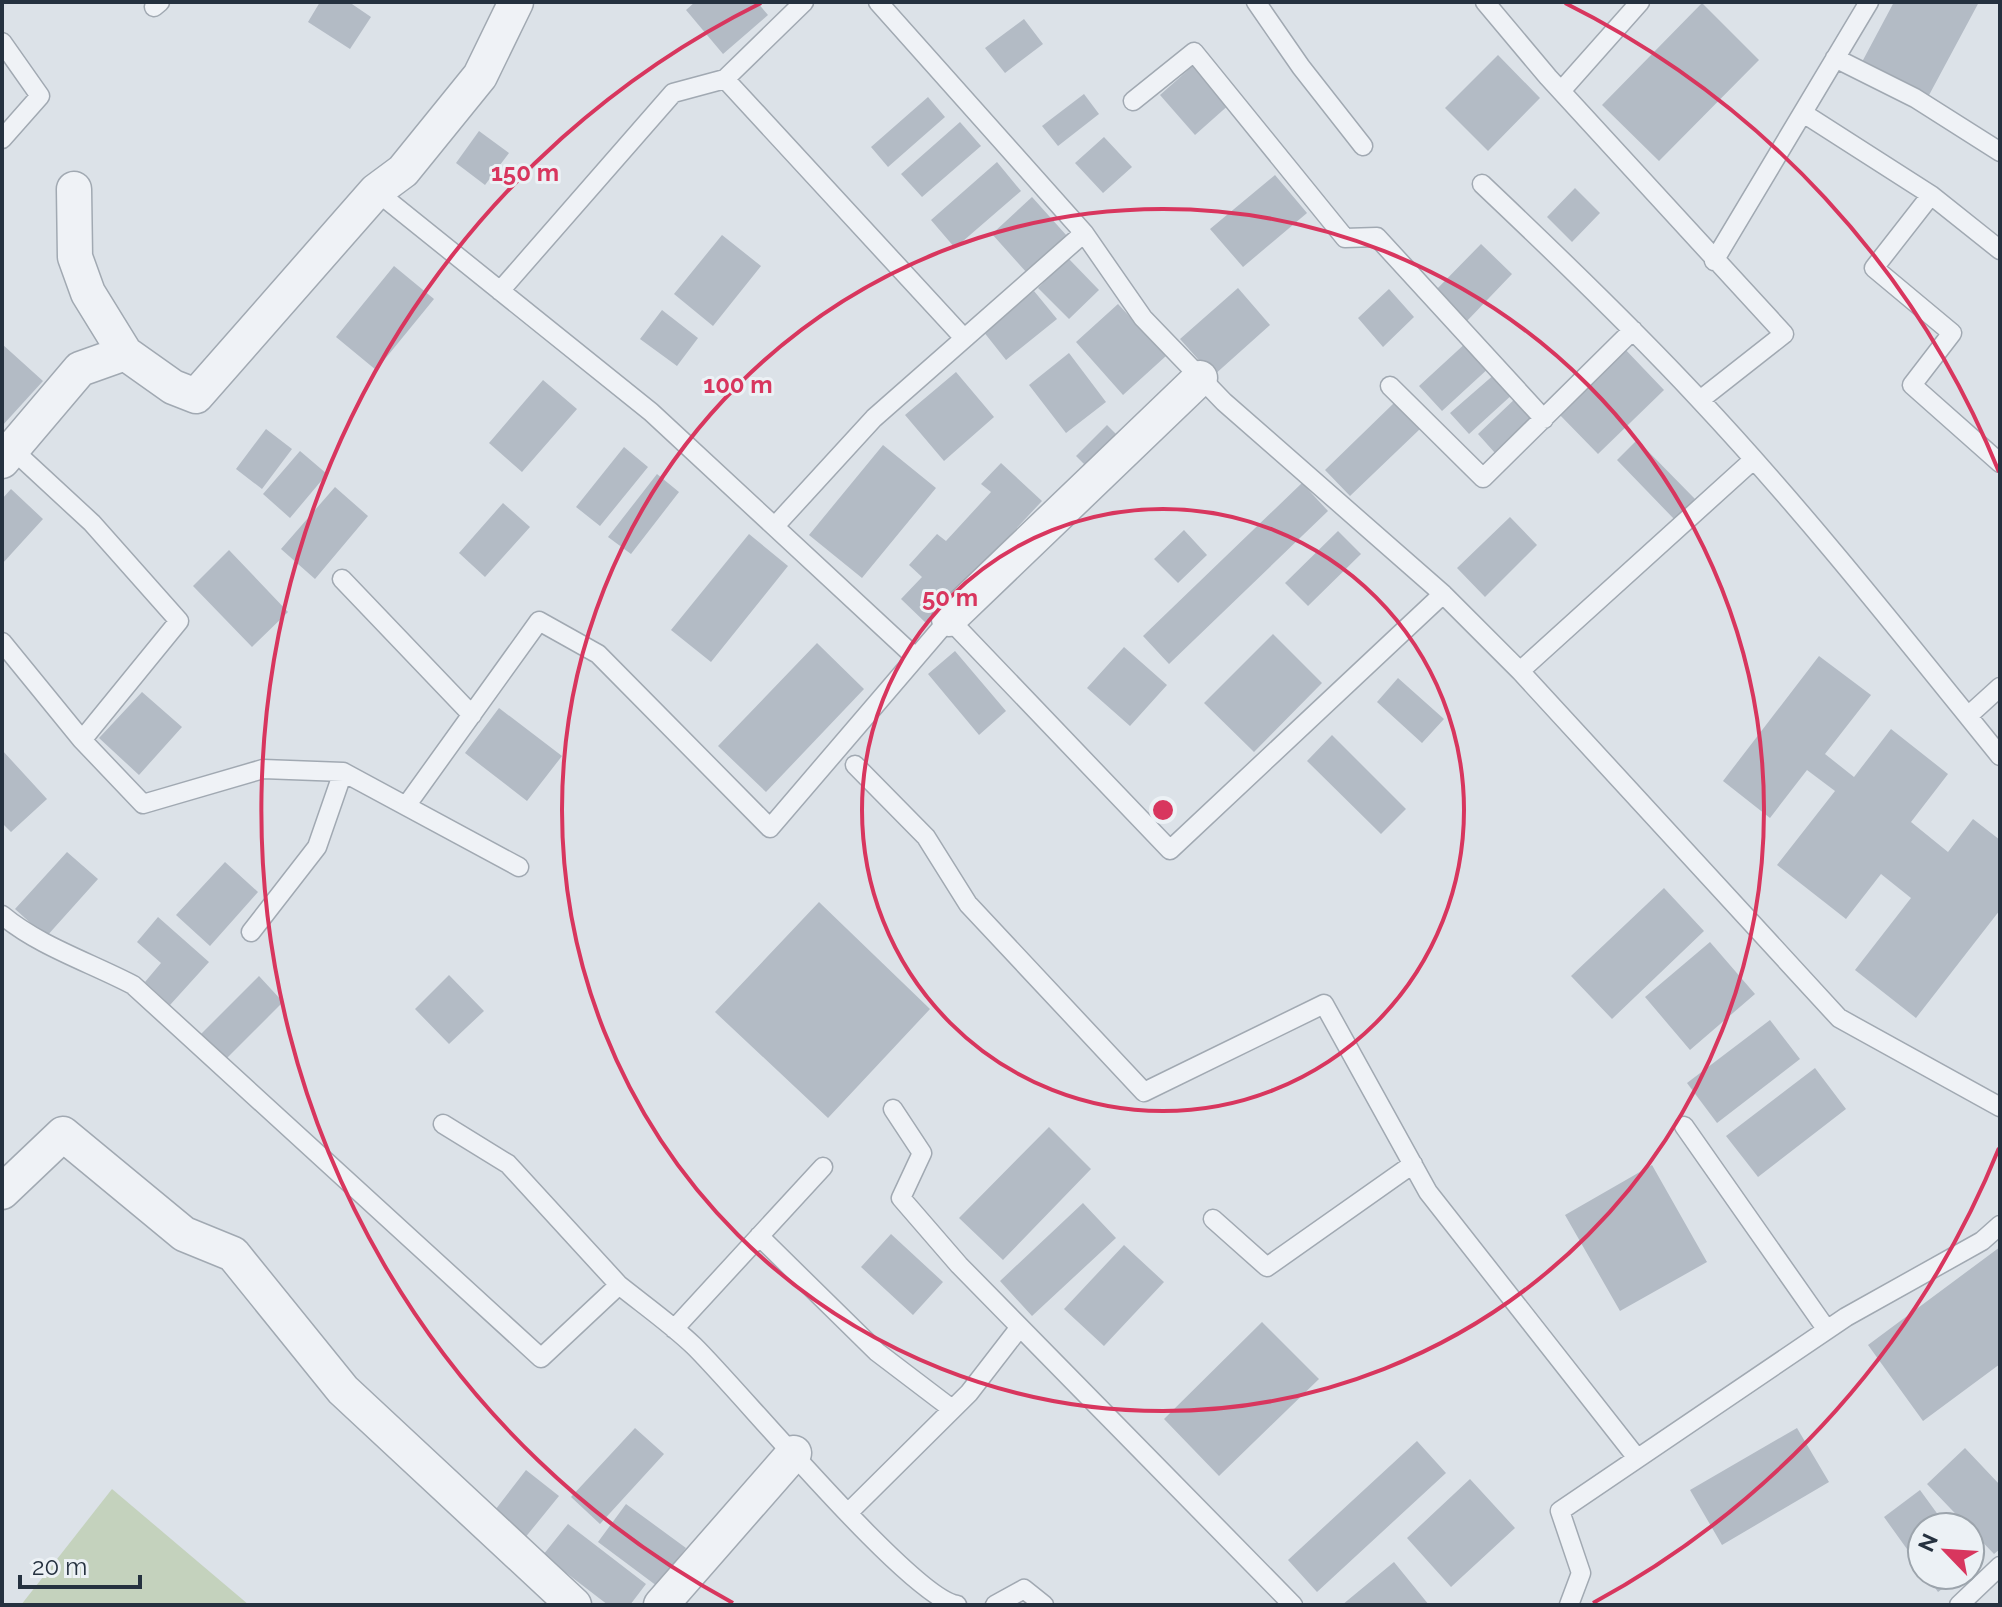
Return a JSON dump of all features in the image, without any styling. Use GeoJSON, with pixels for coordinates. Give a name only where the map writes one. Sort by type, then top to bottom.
{"type":"FeatureCollection","features":[{"type":"Feature","properties":{"kind":"street"},"geometry":{"type":"LineString","coordinates":[[74,189],[75,257],[88,293],[125,353],[173,387],[196,396],[376,191],[403,171],[480,76],[516,2]]}},
{"type":"Feature","properties":{"kind":"street"},"geometry":{"type":"LineString","coordinates":[[7,455],[80,369],[125,353]]}},
{"type":"Feature","properties":{"kind":"street"},"geometry":{"type":"LineString","coordinates":[[949,619],[1200,378]]}},
{"type":"Feature","properties":{"kind":"street"},"geometry":{"type":"LineString","coordinates":[[2,1192],[63,1134],[184,1234],[233,1254],[343,1390],[574,1605]]}},
{"type":"Feature","properties":{"kind":"street"},"geometry":{"type":"LineString","coordinates":[[661,1605],[794,1453]]}},
{"type":"Feature","properties":{"kind":"lane"},"geometry":{"type":"LineString","coordinates":[[500,291],[673,93],[725,79],[804,2]]}},
{"type":"Feature","properties":{"kind":"lane"},"geometry":{"type":"LineString","coordinates":[[878,2],[1084,233],[1143,318],[1200,378],[1443,594],[1520,671],[1839,1018],[2000,1107]]}},
{"type":"Feature","properties":{"kind":"lane"},"geometry":{"type":"LineString","coordinates":[[1256,2],[1301,67],[1363,146]]}},
{"type":"Feature","properties":{"kind":"lane"},"geometry":{"type":"LineString","coordinates":[[1485,2],[1714,261],[1784,334],[1700,400]]}},
{"type":"Feature","properties":{"kind":"lane"},"geometry":{"type":"LineString","coordinates":[[1561,91],[1640,2]]}},
{"type":"Feature","properties":{"kind":"lane"},"geometry":{"type":"LineString","coordinates":[[1714,261],[1869,2]]}},
{"type":"Feature","properties":{"kind":"lane"},"geometry":{"type":"LineString","coordinates":[[2,42],[40,96],[2,139]]}},
{"type":"Feature","properties":{"kind":"lane"},"geometry":{"type":"LineString","coordinates":[[1133,101],[1194,52],[1345,238],[1377,237],[1544,419]]}},
{"type":"Feature","properties":{"kind":"lane"},"geometry":{"type":"LineString","coordinates":[[1835,58],[1915,98],[2000,152]]}},
{"type":"Feature","properties":{"kind":"lane"},"geometry":{"type":"LineString","coordinates":[[725,79],[963,337]]}},
{"type":"Feature","properties":{"kind":"lane"},"geometry":{"type":"LineString","coordinates":[[1803,113],[1931,195],[2000,250]]}},
{"type":"Feature","properties":{"kind":"lane"},"geometry":{"type":"LineString","coordinates":[[1482,184],[1633,330],[1700,400],[2000,756]]}},
{"type":"Feature","properties":{"kind":"lane"},"geometry":{"type":"LineString","coordinates":[[376,191],[651,412],[914,656]]}},
{"type":"Feature","properties":{"kind":"lane"},"geometry":{"type":"LineString","coordinates":[[1931,195],[1874,268],[1952,333],[1912,385],[2000,463]]}},
{"type":"Feature","properties":{"kind":"lane"},"geometry":{"type":"LineString","coordinates":[[775,526],[874,418],[1084,233]]}},
{"type":"Feature","properties":{"kind":"lane"},"geometry":{"type":"LineString","coordinates":[[1390,386],[1483,478],[1633,330]]}},
{"type":"Feature","properties":{"kind":"lane"},"geometry":{"type":"LineString","coordinates":[[7,455],[92,523],[179,621],[82,740]]}},
{"type":"Feature","properties":{"kind":"lane"},"geometry":{"type":"LineString","coordinates":[[1520,671],[1752,461]]}},
{"type":"Feature","properties":{"kind":"lane"},"geometry":{"type":"LineString","coordinates":[[342,579],[472,715]]}},
{"type":"Feature","properties":{"kind":"lane"},"geometry":{"type":"LineString","coordinates":[[406,806],[539,621],[598,654],[770,828],[914,656],[949,619],[1170,850],[1443,594]]}},
{"type":"Feature","properties":{"kind":"lane"},"geometry":{"type":"LineString","coordinates":[[2,642],[82,740],[143,804],[263,769],[343,772],[519,867]]}},
{"type":"Feature","properties":{"kind":"lane"},"geometry":{"type":"LineString","coordinates":[[1968,716],[2000,687]]}},
{"type":"Feature","properties":{"kind":"lane"},"geometry":{"type":"LineString","coordinates":[[855,765],[926,837],[968,904],[1144,1092],[1324,1004],[1428,1192],[1637,1458]]}},
{"type":"Feature","properties":{"kind":"lane"},"geometry":{"type":"LineString","coordinates":[[251,932],[317,847],[343,772]]}},
{"type":"Feature","properties":{"kind":"lane"},"geometry":{"type":"LineString","coordinates":[[2,915],[25,935],[79,956],[133,985],[541,1358],[619,1285]]}},
{"type":"Feature","properties":{"kind":"lane"},"geometry":{"type":"LineString","coordinates":[[893,1109],[922,1153],[901,1198],[1020,1327],[1293,1605]]}},
{"type":"Feature","properties":{"kind":"lane"},"geometry":{"type":"LineString","coordinates":[[443,1124],[508,1164],[619,1285],[674,1329],[893,1559],[944,1603],[957,1605]]}},
{"type":"Feature","properties":{"kind":"lane"},"geometry":{"type":"LineString","coordinates":[[1684,1126],[1827,1330]]}},
{"type":"Feature","properties":{"kind":"lane"},"geometry":{"type":"LineString","coordinates":[[1213,1219],[1267,1267],[1413,1164]]}},
{"type":"Feature","properties":{"kind":"lane"},"geometry":{"type":"LineString","coordinates":[[674,1329],[823,1167]]}},
{"type":"Feature","properties":{"kind":"lane"},"geometry":{"type":"LineString","coordinates":[[1569,1605],[1581,1573],[1560,1511],[1827,1330],[1982,1241],[2000,1225]]}},
{"type":"Feature","properties":{"kind":"lane"},"geometry":{"type":"LineString","coordinates":[[759,1236],[877,1352],[952,1409]]}},
{"type":"Feature","properties":{"kind":"lane"},"geometry":{"type":"LineString","coordinates":[[849,1512],[952,1409],[1020,1327]]}},
{"type":"Feature","properties":{"kind":"lane"},"geometry":{"type":"LineString","coordinates":[[1959,1605],[2000,1566]]}},
{"type":"Feature","properties":{"kind":"lane"},"geometry":{"type":"LineString","coordinates":[[995,1605],[1024,1589],[1044,1605]]}},
{"type":"Feature","properties":{"kind":"green space"},"geometry":{"type":"Polygon","coordinates":[[[112,1489],[249,1605],[21,1605],[112,1489]]]}},
{"type":"Feature","properties":{"kind":"building"},"geometry":{"type":"Polygon","coordinates":[[[320,2],[349,2],[371,17],[350,49],[308,22],[320,2]]]}},
{"type":"Feature","properties":{"kind":"building"},"geometry":{"type":"Polygon","coordinates":[[[695,2],[757,2],[768,15],[723,54],[686,10],[695,2]]]}},
{"type":"Feature","properties":{"kind":"building"},"geometry":{"type":"Polygon","coordinates":[[[1894,2],[1979,2],[1928,97],[1862,62],[1894,2]]]}},
{"type":"Feature","properties":{"kind":"building"},"geometry":{"type":"Polygon","coordinates":[[[1702,3],[1759,60],[1659,161],[1602,105],[1702,3]]]}},
{"type":"Feature","properties":{"kind":"building"},"geometry":{"type":"Polygon","coordinates":[[[1024,19],[1043,44],[1005,73],[985,48],[1024,19]]]}},
{"type":"Feature","properties":{"kind":"building"},"geometry":{"type":"Polygon","coordinates":[[[1498,55],[1540,98],[1488,151],[1445,108],[1498,55]]]}},
{"type":"Feature","properties":{"kind":"building"},"geometry":{"type":"Polygon","coordinates":[[[1196,63],[1231,103],[1195,135],[1160,95],[1196,63]]]}},
{"type":"Feature","properties":{"kind":"building"},"geometry":{"type":"Polygon","coordinates":[[[1084,94],[1099,114],[1058,146],[1042,126],[1084,94]]]}},
{"type":"Feature","properties":{"kind":"building"},"geometry":{"type":"Polygon","coordinates":[[[928,97],[945,117],[888,167],[871,147],[928,97]]]}},
{"type":"Feature","properties":{"kind":"building"},"geometry":{"type":"Polygon","coordinates":[[[960,122],[981,146],[922,197],[901,174],[960,122]]]}},
{"type":"Feature","properties":{"kind":"building"},"geometry":{"type":"Polygon","coordinates":[[[479,131],[509,153],[485,185],[456,163],[479,131]]]}},
{"type":"Feature","properties":{"kind":"building"},"geometry":{"type":"Polygon","coordinates":[[[1104,137],[1132,167],[1103,193],[1075,163],[1104,137]]]}},
{"type":"Feature","properties":{"kind":"building"},"geometry":{"type":"Polygon","coordinates":[[[997,162],[1021,191],[955,248],[931,220],[997,162]]]}},
{"type":"Feature","properties":{"kind":"building"},"geometry":{"type":"Polygon","coordinates":[[[1275,175],[1307,213],[1243,267],[1210,229],[1275,175]]]}},
{"type":"Feature","properties":{"kind":"building"},"geometry":{"type":"Polygon","coordinates":[[[1575,188],[1600,213],[1572,242],[1547,217],[1575,188]]]}},
{"type":"Feature","properties":{"kind":"building"},"geometry":{"type":"Polygon","coordinates":[[[1032,197],[1067,236],[1027,273],[992,234],[1032,197]]]}},
{"type":"Feature","properties":{"kind":"building"},"geometry":{"type":"Polygon","coordinates":[[[722,235],[761,266],[713,326],[674,294],[722,235]]]}},
{"type":"Feature","properties":{"kind":"building"},"geometry":{"type":"Polygon","coordinates":[[[1481,244],[1512,274],[1466,322],[1434,292],[1481,244]]]}},
{"type":"Feature","properties":{"kind":"building"},"geometry":{"type":"Polygon","coordinates":[[[1068,258],[1099,290],[1069,319],[1038,288],[1068,258]]]}},
{"type":"Feature","properties":{"kind":"building"},"geometry":{"type":"Polygon","coordinates":[[[394,266],[434,299],[376,370],[336,337],[394,266]]]}},
{"type":"Feature","properties":{"kind":"building"},"geometry":{"type":"Polygon","coordinates":[[[1238,288],[1270,325],[1213,376],[1180,339],[1238,288]]]}},
{"type":"Feature","properties":{"kind":"building"},"geometry":{"type":"Polygon","coordinates":[[[1389,289],[1414,317],[1383,347],[1358,318],[1389,289]]]}},
{"type":"Feature","properties":{"kind":"building"},"geometry":{"type":"Polygon","coordinates":[[[1034,291],[1057,319],[1006,360],[983,331],[1034,291]]]}},
{"type":"Feature","properties":{"kind":"building"},"geometry":{"type":"Polygon","coordinates":[[[1118,304],[1166,356],[1123,395],[1076,342],[1118,304]]]}},
{"type":"Feature","properties":{"kind":"building"},"geometry":{"type":"Polygon","coordinates":[[[662,310],[698,338],[677,366],[640,339],[662,310]]]}},
{"type":"Feature","properties":{"kind":"building"},"geometry":{"type":"Polygon","coordinates":[[[1468,341],[1491,366],[1442,411],[1419,386],[1468,341]]]}},
{"type":"Feature","properties":{"kind":"building"},"geometry":{"type":"Polygon","coordinates":[[[2,344],[43,381],[2,426],[2,344]]]}},
{"type":"Feature","properties":{"kind":"building"},"geometry":{"type":"Polygon","coordinates":[[[1622,346],[1664,390],[1598,454],[1556,411],[1622,346]]]}},
{"type":"Feature","properties":{"kind":"building"},"geometry":{"type":"Polygon","coordinates":[[[1069,353],[1106,402],[1066,433],[1029,385],[1069,353]]]}},
{"type":"Feature","properties":{"kind":"building"},"geometry":{"type":"Polygon","coordinates":[[[956,372],[994,417],[944,461],[905,415],[956,372]]]}},
{"type":"Feature","properties":{"kind":"building"},"geometry":{"type":"Polygon","coordinates":[[[1496,373],[1514,393],[1469,434],[1450,413],[1496,373]]]}},
{"type":"Feature","properties":{"kind":"building"},"geometry":{"type":"Polygon","coordinates":[[[543,380],[577,409],[522,472],[489,443],[543,380]]]}},
{"type":"Feature","properties":{"kind":"building"},"geometry":{"type":"Polygon","coordinates":[[[1518,396],[1535,415],[1495,453],[1478,434],[1518,396]]]}},
{"type":"Feature","properties":{"kind":"building"},"geometry":{"type":"Polygon","coordinates":[[[1394,403],[1420,429],[1350,496],[1325,470],[1394,403]]]}},
{"type":"Feature","properties":{"kind":"building"},"geometry":{"type":"Polygon","coordinates":[[[1107,425],[1124,442],[1093,473],[1076,456],[1107,425]]]}},
{"type":"Feature","properties":{"kind":"building"},"geometry":{"type":"Polygon","coordinates":[[[266,429],[292,449],[262,489],[236,469],[266,429]]]}},
{"type":"Feature","properties":{"kind":"building"},"geometry":{"type":"Polygon","coordinates":[[[1637,440],[1695,499],[1674,519],[1617,460],[1637,440]]]}},
{"type":"Feature","properties":{"kind":"building"},"geometry":{"type":"Polygon","coordinates":[[[883,445],[936,488],[862,578],[809,535],[883,445]]]}},
{"type":"Feature","properties":{"kind":"building"},"geometry":{"type":"Polygon","coordinates":[[[624,447],[648,467],[600,526],[576,507],[624,447]]]}},
{"type":"Feature","properties":{"kind":"building"},"geometry":{"type":"Polygon","coordinates":[[[300,451],[327,474],[290,518],[263,494],[300,451]]]}},
{"type":"Feature","properties":{"kind":"building"},"geometry":{"type":"Polygon","coordinates":[[[1001,463],[1042,501],[927,624],[901,599],[922,577],[909,565],[937,534],[946,541],[991,492],[981,484],[1001,463]]]}},
{"type":"Feature","properties":{"kind":"building"},"geometry":{"type":"Polygon","coordinates":[[[657,474],[679,492],[631,554],[608,537],[657,474]]]}},
{"type":"Feature","properties":{"kind":"building"},"geometry":{"type":"Polygon","coordinates":[[[1302,483],[1328,511],[1169,664],[1143,636],[1302,483]]]}},
{"type":"Feature","properties":{"kind":"building"},"geometry":{"type":"Polygon","coordinates":[[[335,487],[368,516],[315,579],[281,549],[335,487]]]}},
{"type":"Feature","properties":{"kind":"building"},"geometry":{"type":"Polygon","coordinates":[[[11,489],[43,519],[2,564],[2,499],[11,489]]]}},
{"type":"Feature","properties":{"kind":"building"},"geometry":{"type":"Polygon","coordinates":[[[503,503],[530,527],[485,577],[459,553],[503,503]]]}},
{"type":"Feature","properties":{"kind":"building"},"geometry":{"type":"Polygon","coordinates":[[[1510,517],[1537,545],[1485,597],[1457,568],[1510,517]]]}},
{"type":"Feature","properties":{"kind":"building"},"geometry":{"type":"Polygon","coordinates":[[[1184,530],[1207,555],[1178,583],[1154,559],[1184,530]]]}},
{"type":"Feature","properties":{"kind":"building"},"geometry":{"type":"Polygon","coordinates":[[[1338,531],[1361,554],[1308,606],[1285,583],[1338,531]]]}},
{"type":"Feature","properties":{"kind":"building"},"geometry":{"type":"Polygon","coordinates":[[[749,534],[788,566],[711,662],[671,630],[749,534]]]}},
{"type":"Feature","properties":{"kind":"building"},"geometry":{"type":"Polygon","coordinates":[[[229,550],[288,612],[252,647],[193,586],[229,550]]]}},
{"type":"Feature","properties":{"kind":"building"},"geometry":{"type":"Polygon","coordinates":[[[1273,634],[1322,683],[1254,752],[1204,703],[1273,634]]]}},
{"type":"Feature","properties":{"kind":"building"},"geometry":{"type":"Polygon","coordinates":[[[817,643],[864,689],[766,792],[718,746],[817,643]]]}},
{"type":"Feature","properties":{"kind":"building"},"geometry":{"type":"Polygon","coordinates":[[[1124,647],[1167,685],[1130,726],[1087,688],[1124,647]]]}},
{"type":"Feature","properties":{"kind":"building"},"geometry":{"type":"Polygon","coordinates":[[[955,651],[1006,711],[979,735],[928,674],[955,651]]]}},
{"type":"Feature","properties":{"kind":"building"},"geometry":{"type":"Polygon","coordinates":[[[1819,656],[1871,695],[1825,754],[1854,777],[1891,729],[1948,774],[1911,822],[1948,852],[1973,819],[2000,840],[2000,910],[1916,1018],[1855,970],[1911,898],[1881,874],[1846,919],[1777,865],[1835,791],[1807,770],[1770,818],[1723,781],[1819,656]]]}},
{"type":"Feature","properties":{"kind":"building"},"geometry":{"type":"Polygon","coordinates":[[[1398,678],[1444,719],[1422,743],[1377,702],[1398,678]]]}},
{"type":"Feature","properties":{"kind":"building"},"geometry":{"type":"Polygon","coordinates":[[[142,692],[182,727],[139,775],[99,738],[142,692]]]}},
{"type":"Feature","properties":{"kind":"building"},"geometry":{"type":"Polygon","coordinates":[[[499,708],[562,756],[527,801],[465,753],[499,708]]]}},
{"type":"Feature","properties":{"kind":"building"},"geometry":{"type":"Polygon","coordinates":[[[1332,735],[1406,809],[1381,834],[1307,761],[1332,735]]]}},
{"type":"Feature","properties":{"kind":"building"},"geometry":{"type":"Polygon","coordinates":[[[2,750],[47,799],[11,832],[2,823],[2,750]]]}},
{"type":"Feature","properties":{"kind":"building"},"geometry":{"type":"Polygon","coordinates":[[[67,852],[98,879],[46,937],[15,909],[67,852]]]}},
{"type":"Feature","properties":{"kind":"building"},"geometry":{"type":"Polygon","coordinates":[[[225,862],[258,892],[210,946],[176,915],[225,862]]]}},
{"type":"Feature","properties":{"kind":"building"},"geometry":{"type":"Polygon","coordinates":[[[1664,888],[1704,931],[1612,1019],[1571,976],[1664,888]]]}},
{"type":"Feature","properties":{"kind":"building"},"geometry":{"type":"Polygon","coordinates":[[[819,902],[930,1009],[828,1118],[715,1012],[819,902]]]}},
{"type":"Feature","properties":{"kind":"building"},"geometry":{"type":"Polygon","coordinates":[[[158,917],[209,962],[170,1005],[145,982],[161,963],[137,942],[158,917]]]}},
{"type":"Feature","properties":{"kind":"building"},"geometry":{"type":"Polygon","coordinates":[[[1710,942],[1755,994],[1690,1050],[1645,997],[1710,942]]]}},
{"type":"Feature","properties":{"kind":"building"},"geometry":{"type":"Polygon","coordinates":[[[449,975],[484,1011],[449,1044],[415,1009],[449,975]]]}},
{"type":"Feature","properties":{"kind":"building"},"geometry":{"type":"Polygon","coordinates":[[[259,976],[283,1002],[226,1059],[201,1034],[259,976]]]}},
{"type":"Feature","properties":{"kind":"building"},"geometry":{"type":"Polygon","coordinates":[[[1770,1020],[1800,1059],[1717,1123],[1687,1083],[1770,1020]]]}},
{"type":"Feature","properties":{"kind":"building"},"geometry":{"type":"Polygon","coordinates":[[[1815,1068],[1846,1109],[1758,1177],[1726,1136],[1815,1068]]]}},
{"type":"Feature","properties":{"kind":"building"},"geometry":{"type":"Polygon","coordinates":[[[1049,1127],[1091,1169],[1003,1260],[959,1218],[1049,1127]]]}},
{"type":"Feature","properties":{"kind":"building"},"geometry":{"type":"Polygon","coordinates":[[[1652,1165],[1707,1262],[1620,1311],[1565,1215],[1652,1165]]]}},
{"type":"Feature","properties":{"kind":"building"},"geometry":{"type":"Polygon","coordinates":[[[1083,1203],[1116,1238],[1032,1316],[1000,1281],[1083,1203]]]}},
{"type":"Feature","properties":{"kind":"building"},"geometry":{"type":"Polygon","coordinates":[[[891,1234],[943,1282],[913,1315],[861,1267],[891,1234]]]}},
{"type":"Feature","properties":{"kind":"building"},"geometry":{"type":"Polygon","coordinates":[[[1124,1245],[1164,1282],[1104,1346],[1064,1309],[1124,1245]]]}},
{"type":"Feature","properties":{"kind":"building"},"geometry":{"type":"Polygon","coordinates":[[[2000,1247],[2000,1364],[1923,1421],[1868,1345],[2000,1247]]]}},
{"type":"Feature","properties":{"kind":"building"},"geometry":{"type":"Polygon","coordinates":[[[1262,1322],[1319,1379],[1219,1476],[1164,1419],[1262,1322]]]}},
{"type":"Feature","properties":{"kind":"building"},"geometry":{"type":"Polygon","coordinates":[[[635,1428],[664,1454],[600,1524],[571,1497],[635,1428]]]}},
{"type":"Feature","properties":{"kind":"building"},"geometry":{"type":"Polygon","coordinates":[[[1797,1428],[1829,1482],[1722,1545],[1690,1490],[1797,1428]]]}},
{"type":"Feature","properties":{"kind":"building"},"geometry":{"type":"Polygon","coordinates":[[[1417,1441],[1446,1473],[1317,1592],[1288,1560],[1417,1441]]]}},
{"type":"Feature","properties":{"kind":"building"},"geometry":{"type":"Polygon","coordinates":[[[1965,1448],[2000,1485],[2000,1549],[1994,1554],[1986,1546],[1986,1511],[1953,1511],[1927,1484],[1965,1448]]]}},
{"type":"Feature","properties":{"kind":"building"},"geometry":{"type":"Polygon","coordinates":[[[526,1470],[559,1496],[524,1539],[492,1514],[526,1470]]]}},
{"type":"Feature","properties":{"kind":"building"},"geometry":{"type":"Polygon","coordinates":[[[1470,1479],[1515,1528],[1451,1587],[1407,1538],[1470,1479]]]}},
{"type":"Feature","properties":{"kind":"building"},"geometry":{"type":"Polygon","coordinates":[[[1920,1490],[1935,1511],[1906,1511],[1906,1548],[1884,1517],[1920,1490]]]}},
{"type":"Feature","properties":{"kind":"building"},"geometry":{"type":"Polygon","coordinates":[[[626,1504],[686,1548],[657,1586],[598,1542],[626,1504]]]}},
{"type":"Feature","properties":{"kind":"building"},"geometry":{"type":"Polygon","coordinates":[[[568,1524],[646,1584],[630,1605],[608,1605],[543,1555],[568,1524]]]}},
{"type":"Feature","properties":{"kind":"building"},"geometry":{"type":"Polygon","coordinates":[[[1394,1562],[1429,1605],[1342,1605],[1394,1562]]]}}]}
